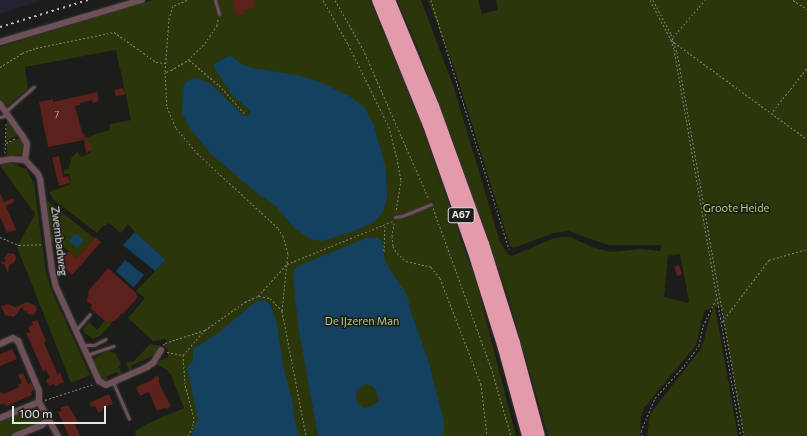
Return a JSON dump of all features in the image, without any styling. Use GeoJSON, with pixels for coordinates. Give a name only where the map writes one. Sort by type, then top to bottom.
{"type":"FeatureCollection","features":[{"type":"Feature","properties":{"kind":"highway","name":"A67"},"geometry":{"type":"LineString","coordinates":[[378,0],[430,125],[473,249],[504,348],[528,436]]}},
{"type":"Feature","properties":{"kind":"highway","name":"A67"},"geometry":{"type":"LineString","coordinates":[[389,0],[433,106],[483,244],[514,343],[539,436]]}},
{"type":"Feature","properties":{"kind":"street"},"geometry":{"type":"LineString","coordinates":[[0,42],[142,0]]}},
{"type":"Feature","properties":{"kind":"street"},"geometry":{"type":"LineString","coordinates":[[0,104],[27,144],[25,160],[2,160]]}},
{"type":"Feature","properties":{"kind":"street","name":"Zwembadweg"},"geometry":{"type":"LineString","coordinates":[[25,160],[33,168],[40,180],[52,270],[56,287],[100,382]]}},
{"type":"Feature","properties":{"kind":"street"},"geometry":{"type":"LineString","coordinates":[[0,344],[13,338],[18,341],[39,391],[39,402],[58,436]]}},
{"type":"Feature","properties":{"kind":"street"},"geometry":{"type":"LineString","coordinates":[[100,382],[104,384],[113,382],[153,363],[161,350]]}},
{"type":"Feature","properties":{"kind":"street"},"geometry":{"type":"LineString","coordinates":[[0,418],[39,402]]}},
{"type":"Feature","properties":{"kind":"street"},"geometry":{"type":"LineString","coordinates":[[15,436],[42,425],[48,419]]}},
{"type":"Feature","properties":{"kind":"lane"},"geometry":{"type":"LineString","coordinates":[[215,0],[219,14]]}},
{"type":"Feature","properties":{"kind":"lane"},"geometry":{"type":"LineString","coordinates":[[0,117],[6,114],[34,87]]}},
{"type":"Feature","properties":{"kind":"lane"},"geometry":{"type":"LineString","coordinates":[[394,219],[431,204]]}},
{"type":"Feature","properties":{"kind":"lane"},"geometry":{"type":"LineString","coordinates":[[76,330],[90,314]]}},
{"type":"Feature","properties":{"kind":"lane"},"geometry":{"type":"LineString","coordinates":[[83,345],[100,343],[106,339]]}},
{"type":"Feature","properties":{"kind":"lane"},"geometry":{"type":"LineString","coordinates":[[87,355],[113,346]]}},
{"type":"Feature","properties":{"kind":"lane"},"geometry":{"type":"LineString","coordinates":[[113,382],[129,418]]}},
{"type":"Feature","properties":{"kind":"path"},"geometry":{"type":"LineString","coordinates":[[187,0],[173,6],[169,18],[165,72],[167,106],[176,128],[197,152],[278,228],[286,243],[288,253],[282,311],[306,436]]}},
{"type":"Feature","properties":{"kind":"path"},"geometry":{"type":"LineString","coordinates":[[335,0],[363,49],[431,204],[491,367],[511,436]]}},
{"type":"Feature","properties":{"kind":"path"},"geometry":{"type":"LineString","coordinates":[[431,0],[509,249]]}},
{"type":"Feature","properties":{"kind":"path"},"geometry":{"type":"LineString","coordinates":[[650,0],[671,40],[718,296],[741,436]]}},
{"type":"Feature","properties":{"kind":"path"},"geometry":{"type":"LineString","coordinates":[[653,0],[674,42],[744,436]]}},
{"type":"Feature","properties":{"kind":"path"},"geometry":{"type":"LineString","coordinates":[[671,40],[705,0]]}},
{"type":"Feature","properties":{"kind":"path"},"geometry":{"type":"LineString","coordinates":[[793,0],[807,9]]}},
{"type":"Feature","properties":{"kind":"path"},"geometry":{"type":"LineString","coordinates":[[165,72],[188,60],[205,43],[217,25],[219,14]]}},
{"type":"Feature","properties":{"kind":"path"},"geometry":{"type":"LineString","coordinates":[[0,67],[22,53],[36,48],[114,32],[156,62],[166,63]]}},
{"type":"Feature","properties":{"kind":"path"},"geometry":{"type":"LineString","coordinates":[[671,40],[772,112],[807,139]]}},
{"type":"Feature","properties":{"kind":"path"},"geometry":{"type":"LineString","coordinates":[[188,60],[219,85],[244,113]]}},
{"type":"Feature","properties":{"kind":"path"},"geometry":{"type":"LineString","coordinates":[[772,112],[807,68]]}},
{"type":"Feature","properties":{"kind":"path"},"geometry":{"type":"LineString","coordinates":[[2,160],[5,143],[6,114]]}},
{"type":"Feature","properties":{"kind":"path"},"geometry":{"type":"LineString","coordinates":[[5,143],[22,135]]}},
{"type":"Feature","properties":{"kind":"path"},"geometry":{"type":"LineString","coordinates":[[188,436],[193,426],[194,418],[185,384],[183,355],[205,330],[245,302],[258,296],[287,264],[344,240],[385,226],[394,219]]}},
{"type":"Feature","properties":{"kind":"path"},"geometry":{"type":"LineString","coordinates":[[384,251],[385,226]]}},
{"type":"Feature","properties":{"kind":"path"},"geometry":{"type":"LineString","coordinates":[[0,237],[19,244],[49,243]]}},
{"type":"Feature","properties":{"kind":"path"},"geometry":{"type":"LineString","coordinates":[[722,322],[769,260],[807,249]]}},
{"type":"Feature","properties":{"kind":"path"},"geometry":{"type":"LineString","coordinates":[[258,296],[270,298],[282,311]]}},
{"type":"Feature","properties":{"kind":"path"},"geometry":{"type":"LineString","coordinates":[[642,436],[641,431],[655,398],[684,366],[699,345],[703,326],[718,296]]}},
{"type":"Feature","properties":{"kind":"path"},"geometry":{"type":"LineString","coordinates":[[183,355],[161,350],[165,342],[205,330]]}},
{"type":"Feature","properties":{"kind":"path"},"geometry":{"type":"LineString","coordinates":[[39,402],[100,382]]}},
{"type":"Feature","properties":{"kind":"shaded area"},"geometry":{"type":"Polygon","coordinates":[[[0,0],[43,0],[0,14],[0,0]]]}},
{"type":"Feature","properties":{"kind":"green space","name":"De IJzeren Man"},"geometry":{"type":"Polygon","coordinates":[[[152,0],[370,0],[419,118],[478,288],[516,436],[136,436],[135,431],[153,421],[184,408],[171,375],[167,370],[156,364],[157,362],[168,357],[168,350],[164,346],[167,343],[166,339],[153,341],[128,318],[145,298],[136,291],[166,260],[128,224],[121,233],[109,223],[102,227],[97,233],[54,200],[49,192],[71,184],[69,174],[64,174],[64,170],[68,169],[72,157],[77,152],[81,157],[91,153],[85,138],[109,130],[110,124],[131,120],[116,50],[25,67],[28,89],[8,106],[0,101],[0,47],[152,0]]]}},
{"type":"Feature","properties":{"kind":"green space","name":"Groote Heide"},"geometry":{"type":"Polygon","coordinates":[[[397,0],[421,0],[454,88],[500,242],[508,254],[512,256],[552,239],[563,237],[570,237],[592,247],[610,252],[641,249],[660,251],[661,245],[608,245],[568,231],[554,233],[513,248],[510,246],[456,73],[428,0],[478,0],[482,14],[498,10],[496,0],[807,0],[807,436],[744,436],[721,306],[715,307],[738,436],[647,436],[650,414],[700,350],[714,307],[704,311],[696,345],[644,408],[641,416],[640,436],[548,436],[508,297],[419,51],[397,0]],[[680,254],[668,256],[664,297],[689,302],[680,254]]]}},
{"type":"Feature","properties":{"kind":"green space"},"geometry":{"type":"Polygon","coordinates":[[[7,120],[9,120],[19,135],[6,141],[7,120]]]}},
{"type":"Feature","properties":{"kind":"green space"},"geometry":{"type":"Polygon","coordinates":[[[20,138],[24,144],[24,150],[21,155],[7,156],[7,143],[20,138]]]}},
{"type":"Feature","properties":{"kind":"green space"},"geometry":{"type":"Polygon","coordinates":[[[12,163],[27,170],[34,183],[46,272],[51,289],[90,375],[71,383],[17,247],[35,214],[0,166],[12,163]]]}},
{"type":"Feature","properties":{"kind":"green space"},"geometry":{"type":"Polygon","coordinates":[[[44,198],[94,238],[77,258],[55,240],[50,245],[44,198]]]}},
{"type":"Feature","properties":{"kind":"green space"},"geometry":{"type":"Polygon","coordinates":[[[107,318],[112,323],[100,336],[93,339],[84,333],[83,329],[89,322],[97,330],[107,318]]]}},
{"type":"Feature","properties":{"kind":"green space"},"geometry":{"type":"Polygon","coordinates":[[[150,344],[162,346],[154,358],[152,356],[131,366],[132,371],[130,371],[126,363],[134,361],[150,344]]]}},
{"type":"Feature","properties":{"kind":"green space"},"geometry":{"type":"Polygon","coordinates":[[[107,351],[115,353],[121,363],[119,367],[122,374],[119,376],[117,372],[106,377],[108,381],[105,382],[102,381],[91,360],[107,351]]]}},
{"type":"Feature","properties":{"kind":"green space"},"geometry":{"type":"Polygon","coordinates":[[[33,407],[39,408],[43,414],[41,421],[9,436],[0,436],[0,421],[33,407]]]}},
{"type":"Feature","properties":{"kind":"water"},"geometry":{"type":"Polygon","coordinates":[[[230,55],[240,63],[252,68],[296,75],[318,81],[351,97],[364,107],[374,125],[386,169],[387,199],[383,212],[374,222],[352,232],[322,241],[313,240],[294,228],[276,206],[258,194],[211,154],[189,127],[182,113],[183,87],[186,82],[193,78],[200,79],[212,85],[244,116],[247,116],[251,111],[234,97],[215,69],[214,64],[230,55]]]}},
{"type":"Feature","properties":{"kind":"water"},"geometry":{"type":"Polygon","coordinates":[[[135,232],[166,260],[155,271],[123,245],[135,232]]]}},
{"type":"Feature","properties":{"kind":"water"},"geometry":{"type":"Polygon","coordinates":[[[75,233],[84,240],[78,248],[69,241],[75,233]]]}},
{"type":"Feature","properties":{"kind":"water"},"geometry":{"type":"Polygon","coordinates":[[[366,238],[377,238],[382,241],[385,262],[407,295],[411,312],[428,360],[444,421],[444,436],[318,436],[299,331],[293,279],[294,270],[298,266],[366,238]],[[366,384],[358,389],[356,394],[356,402],[364,408],[372,406],[379,401],[376,390],[372,386],[366,384]]]}},
{"type":"Feature","properties":{"kind":"water"},"geometry":{"type":"Polygon","coordinates":[[[125,260],[144,275],[133,287],[116,271],[125,260]]]}},
{"type":"Feature","properties":{"kind":"water"},"geometry":{"type":"Polygon","coordinates":[[[264,300],[271,305],[277,324],[283,366],[292,399],[295,422],[300,436],[191,436],[198,419],[187,368],[193,360],[193,349],[218,333],[255,302],[264,300]]]}},
{"type":"Feature","properties":{"kind":"building"},"geometry":{"type":"Polygon","coordinates":[[[232,0],[254,0],[256,6],[243,11],[244,14],[237,16],[232,0]]]}},
{"type":"Feature","properties":{"kind":"building"},"geometry":{"type":"Polygon","coordinates":[[[122,88],[126,93],[124,95],[116,96],[114,90],[122,88]]]}},
{"type":"Feature","properties":{"kind":"building"},"geometry":{"type":"Polygon","coordinates":[[[97,92],[99,101],[93,103],[92,100],[75,106],[84,140],[48,147],[39,102],[53,99],[53,102],[97,92]]]}},
{"type":"Feature","properties":{"kind":"building"},"geometry":{"type":"Polygon","coordinates":[[[82,132],[93,149],[86,153],[84,140],[82,132]]]}},
{"type":"Feature","properties":{"kind":"building"},"geometry":{"type":"Polygon","coordinates":[[[59,156],[63,177],[68,176],[70,183],[59,186],[52,158],[59,156]]]}},
{"type":"Feature","properties":{"kind":"building"},"geometry":{"type":"Polygon","coordinates":[[[0,193],[4,202],[13,198],[14,202],[6,206],[16,230],[7,233],[0,217],[0,193]]]}},
{"type":"Feature","properties":{"kind":"building"},"geometry":{"type":"Polygon","coordinates":[[[95,237],[101,242],[72,275],[59,262],[69,251],[77,258],[95,237]]]}},
{"type":"Feature","properties":{"kind":"building"},"geometry":{"type":"Polygon","coordinates":[[[8,253],[15,254],[16,258],[14,263],[9,265],[8,273],[4,264],[0,263],[6,261],[4,258],[8,253]]]}},
{"type":"Feature","properties":{"kind":"building"},"geometry":{"type":"Polygon","coordinates":[[[679,265],[682,275],[677,276],[674,266],[679,265]]]}},
{"type":"Feature","properties":{"kind":"building"},"geometry":{"type":"Polygon","coordinates":[[[108,268],[137,294],[136,295],[138,297],[123,314],[122,313],[115,321],[110,322],[105,321],[90,308],[92,305],[87,302],[89,290],[108,268]]]}},
{"type":"Feature","properties":{"kind":"building"},"geometry":{"type":"Polygon","coordinates":[[[27,302],[35,305],[37,310],[34,315],[28,314],[26,310],[24,312],[22,307],[14,317],[5,315],[1,306],[7,304],[16,307],[27,302]]]}},
{"type":"Feature","properties":{"kind":"building"},"geometry":{"type":"Polygon","coordinates":[[[37,320],[46,341],[44,342],[51,359],[58,375],[59,371],[64,382],[55,386],[54,384],[49,386],[46,380],[50,378],[46,370],[43,371],[26,333],[30,332],[28,327],[33,325],[32,322],[37,320]]]}},
{"type":"Feature","properties":{"kind":"building"},"geometry":{"type":"Polygon","coordinates":[[[12,349],[17,359],[0,366],[0,354],[12,349]]]}},
{"type":"Feature","properties":{"kind":"building"},"geometry":{"type":"Polygon","coordinates":[[[23,373],[28,384],[31,383],[34,390],[31,392],[32,395],[6,406],[5,403],[0,405],[0,392],[4,394],[19,387],[18,385],[22,383],[18,375],[23,373]]]}},
{"type":"Feature","properties":{"kind":"building"},"geometry":{"type":"Polygon","coordinates":[[[156,376],[159,377],[159,383],[171,405],[167,409],[164,408],[157,411],[149,392],[140,396],[136,387],[152,380],[156,376]]]}},
{"type":"Feature","properties":{"kind":"building"},"geometry":{"type":"Polygon","coordinates":[[[109,394],[113,404],[102,409],[103,411],[98,413],[95,406],[91,407],[89,403],[109,394]]]}},
{"type":"Feature","properties":{"kind":"building"},"geometry":{"type":"Polygon","coordinates":[[[68,405],[78,422],[75,424],[80,436],[69,436],[58,412],[62,411],[60,408],[68,405]]]}},
{"type":"Feature","properties":{"kind":"railway"},"geometry":{"type":"LineString","coordinates":[[0,27],[88,0]]}}]}
